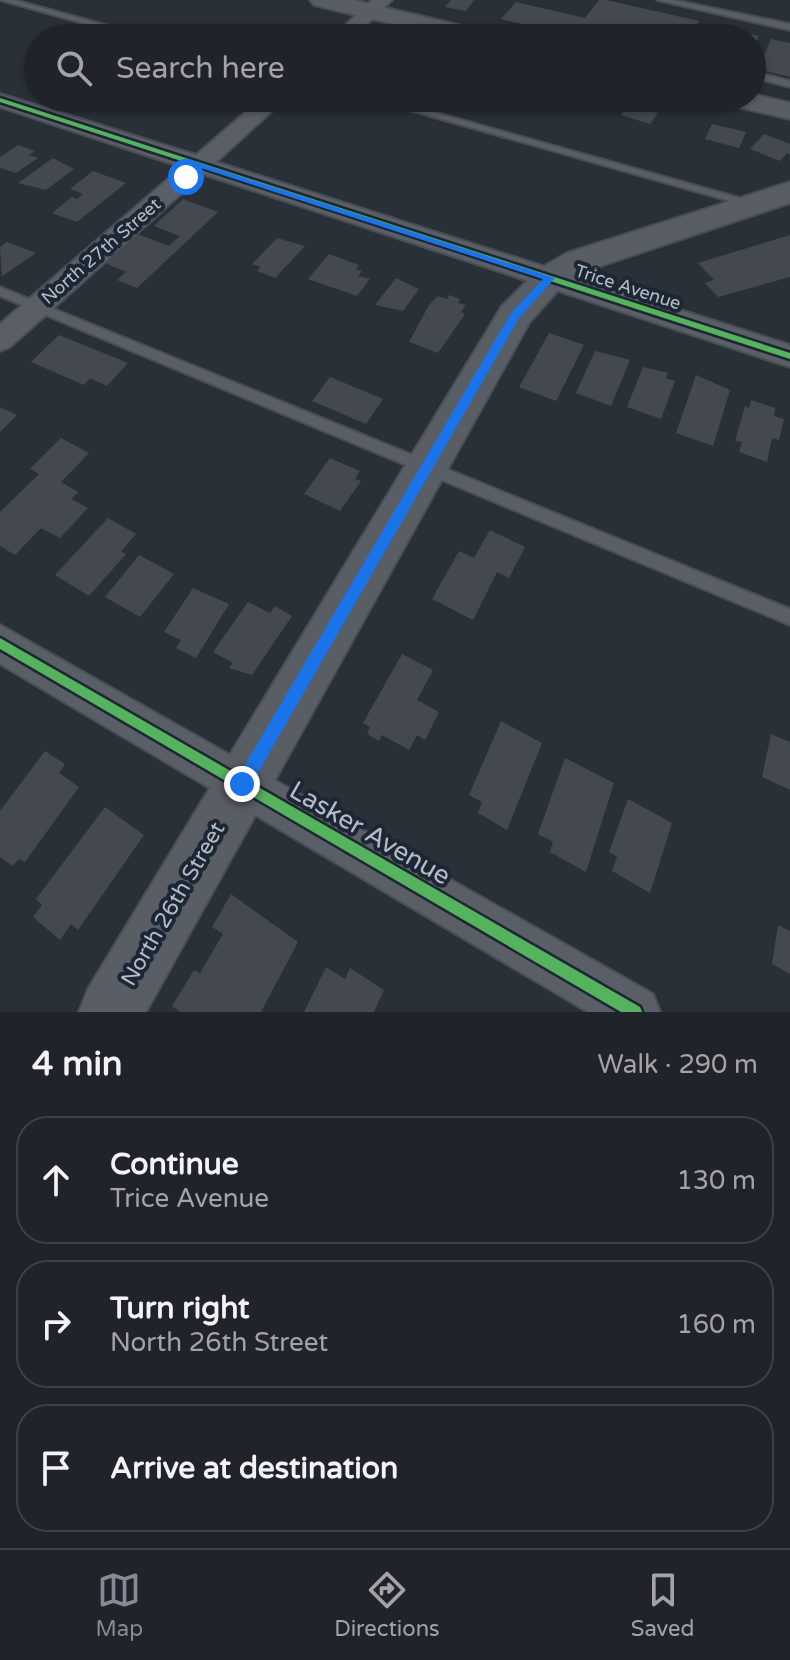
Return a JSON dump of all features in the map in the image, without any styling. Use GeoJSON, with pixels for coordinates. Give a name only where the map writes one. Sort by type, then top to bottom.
{"type":"FeatureCollection","features":[{"type":"Feature","properties":{"kind":"main road"},"geometry":{"type":"LineString","coordinates":[[322,0],[377,6],[437,24]]}},
{"type":"Feature","properties":{"kind":"main road"},"geometry":{"type":"LineString","coordinates":[[766,105],[790,111]]}},
{"type":"Feature","properties":{"kind":"main road","name":"North 26th Street"},"geometry":{"type":"LineString","coordinates":[[111,1012],[515,315],[550,278],[598,254],[773,198]]}},
{"type":"Feature","properties":{"kind":"street"},"geometry":{"type":"LineString","coordinates":[[357,24],[377,6]]}},
{"type":"Feature","properties":{"kind":"street","name":"Trice Avenue"},"geometry":{"type":"LineString","coordinates":[[0,100],[24,108]]}},
{"type":"Feature","properties":{"kind":"street","name":"Trice Avenue"},"geometry":{"type":"LineString","coordinates":[[37,112],[790,356]]}},
{"type":"Feature","properties":{"kind":"street","name":"North 27th Street"},"geometry":{"type":"LineString","coordinates":[[0,340],[259,112]]}},
{"type":"Feature","properties":{"kind":"street","name":"Lasker Avenue"},"geometry":{"type":"LineString","coordinates":[[0,643],[635,1012]]}},
{"type":"Feature","properties":{"kind":"lane"},"geometry":{"type":"LineString","coordinates":[[4,0],[95,24]]}},
{"type":"Feature","properties":{"kind":"lane"},"geometry":{"type":"LineString","coordinates":[[661,0],[790,27]]}},
{"type":"Feature","properties":{"kind":"lane"},"geometry":{"type":"LineString","coordinates":[[766,78],[790,84]]}},
{"type":"Feature","properties":{"kind":"lane"},"geometry":{"type":"LineString","coordinates":[[428,112],[773,198]]}},
{"type":"Feature","properties":{"kind":"lane"},"geometry":{"type":"LineString","coordinates":[[0,291],[790,617]]}},
{"type":"Feature","properties":{"kind":"building"},"geometry":{"type":"Polygon","coordinates":[[[451,0],[474,0],[466,11],[445,7],[451,0]]]}},
{"type":"Feature","properties":{"kind":"building"},"geometry":{"type":"Polygon","coordinates":[[[599,0],[606,0],[699,21],[697,24],[522,24],[501,19],[516,2],[585,18],[599,0]]]}},
{"type":"Feature","properties":{"kind":"building"},"geometry":{"type":"Polygon","coordinates":[[[771,39],[790,43],[790,77],[766,71],[766,51],[771,39]]]}},
{"type":"Feature","properties":{"kind":"building"},"geometry":{"type":"Polygon","coordinates":[[[623,112],[658,113],[650,124],[621,115],[623,112]]]}},
{"type":"Feature","properties":{"kind":"building"},"geometry":{"type":"Polygon","coordinates":[[[712,124],[746,132],[739,148],[705,139],[712,124]]]}},
{"type":"Feature","properties":{"kind":"building"},"geometry":{"type":"Polygon","coordinates":[[[764,134],[790,144],[790,155],[787,153],[780,161],[750,149],[764,134]]]}},
{"type":"Feature","properties":{"kind":"building"},"geometry":{"type":"Polygon","coordinates":[[[18,145],[35,151],[29,155],[38,158],[16,173],[0,168],[0,157],[18,145]]]}},
{"type":"Feature","properties":{"kind":"building"},"geometry":{"type":"Polygon","coordinates":[[[53,158],[74,169],[46,190],[18,183],[53,158]]]}},
{"type":"Feature","properties":{"kind":"building"},"geometry":{"type":"Polygon","coordinates":[[[93,171],[126,183],[77,222],[52,213],[72,197],[77,199],[83,194],[70,189],[93,171]]]}},
{"type":"Feature","properties":{"kind":"building"},"geometry":{"type":"Polygon","coordinates":[[[183,199],[218,212],[137,288],[117,280],[126,272],[105,263],[138,234],[169,246],[180,236],[154,226],[183,199]]]}},
{"type":"Feature","properties":{"kind":"building"},"geometry":{"type":"Polygon","coordinates":[[[790,235],[790,277],[718,297],[705,283],[714,280],[698,263],[790,235]]]}},
{"type":"Feature","properties":{"kind":"building"},"geometry":{"type":"Polygon","coordinates":[[[277,238],[305,246],[275,278],[257,271],[261,267],[252,264],[277,238]]]}},
{"type":"Feature","properties":{"kind":"building"},"geometry":{"type":"Polygon","coordinates":[[[7,242],[36,253],[2,276],[0,247],[7,242]]]}},
{"type":"Feature","properties":{"kind":"building"},"geometry":{"type":"Polygon","coordinates":[[[329,254],[359,265],[356,269],[362,271],[358,276],[370,279],[357,296],[308,279],[329,254]]]}},
{"type":"Feature","properties":{"kind":"building"},"geometry":{"type":"Polygon","coordinates":[[[396,278],[419,289],[403,311],[375,305],[396,278]]]}},
{"type":"Feature","properties":{"kind":"building"},"geometry":{"type":"Polygon","coordinates":[[[449,295],[466,305],[461,312],[465,314],[438,353],[409,342],[429,305],[438,296],[447,299],[449,295]]]}},
{"type":"Feature","properties":{"kind":"building"},"geometry":{"type":"Polygon","coordinates":[[[549,333],[584,345],[556,401],[519,387],[549,333]]]}},
{"type":"Feature","properties":{"kind":"building"},"geometry":{"type":"Polygon","coordinates":[[[59,335],[128,363],[107,386],[90,378],[84,385],[31,362],[59,335]]]}},
{"type":"Feature","properties":{"kind":"building"},"geometry":{"type":"Polygon","coordinates":[[[595,351],[630,360],[611,406],[576,393],[595,351]]]}},
{"type":"Feature","properties":{"kind":"building"},"geometry":{"type":"Polygon","coordinates":[[[643,367],[668,373],[666,378],[675,381],[661,419],[627,407],[643,367]]]}},
{"type":"Feature","properties":{"kind":"building"},"geometry":{"type":"Polygon","coordinates":[[[696,375],[730,390],[713,446],[676,433],[696,375]]]}},
{"type":"Feature","properties":{"kind":"building"},"geometry":{"type":"Polygon","coordinates":[[[330,377],[383,399],[366,424],[312,401],[330,377]]]}},
{"type":"Feature","properties":{"kind":"building"},"geometry":{"type":"Polygon","coordinates":[[[751,400],[775,408],[774,416],[784,419],[779,440],[772,438],[767,462],[739,452],[742,442],[735,441],[745,406],[749,408],[751,400]]]}},
{"type":"Feature","properties":{"kind":"building"},"geometry":{"type":"Polygon","coordinates":[[[0,407],[17,415],[0,432],[0,407]]]}},
{"type":"Feature","properties":{"kind":"building"},"geometry":{"type":"Polygon","coordinates":[[[61,438],[89,453],[61,482],[78,492],[71,499],[88,508],[60,538],[41,528],[15,555],[0,546],[0,512],[39,474],[30,469],[61,438]]]}},
{"type":"Feature","properties":{"kind":"building"},"geometry":{"type":"Polygon","coordinates":[[[330,458],[360,471],[355,479],[361,481],[340,511],[304,494],[330,458]]]}},
{"type":"Feature","properties":{"kind":"building"},"geometry":{"type":"Polygon","coordinates":[[[108,518],[136,534],[121,551],[126,554],[89,596],[55,575],[108,518]]]}},
{"type":"Feature","properties":{"kind":"building"},"geometry":{"type":"Polygon","coordinates":[[[490,530],[525,547],[509,578],[497,572],[473,620],[432,599],[459,551],[474,558],[490,530]]]}},
{"type":"Feature","properties":{"kind":"building"},"geometry":{"type":"Polygon","coordinates":[[[139,555],[174,574],[140,617],[105,597],[139,555]]]}},
{"type":"Feature","properties":{"kind":"building"},"geometry":{"type":"Polygon","coordinates":[[[193,588],[229,604],[196,658],[176,648],[181,640],[164,632],[193,588]]]}},
{"type":"Feature","properties":{"kind":"building"},"geometry":{"type":"Polygon","coordinates":[[[248,602],[270,613],[275,606],[292,616],[252,675],[229,668],[233,663],[213,652],[248,602]]]}},
{"type":"Feature","properties":{"kind":"building"},"geometry":{"type":"Polygon","coordinates":[[[402,654],[433,670],[417,700],[439,712],[425,740],[417,735],[409,750],[382,735],[379,741],[367,734],[370,727],[363,723],[402,654]]]}},
{"type":"Feature","properties":{"kind":"building"},"geometry":{"type":"Polygon","coordinates":[[[501,721],[542,743],[507,830],[478,813],[482,802],[469,795],[501,721]]]}},
{"type":"Feature","properties":{"kind":"building"},"geometry":{"type":"Polygon","coordinates":[[[771,734],[790,742],[790,790],[762,777],[771,734]]]}},
{"type":"Feature","properties":{"kind":"building"},"geometry":{"type":"Polygon","coordinates":[[[45,751],[65,764],[59,773],[79,787],[25,862],[19,859],[13,866],[0,857],[0,811],[45,751]]]}},
{"type":"Feature","properties":{"kind":"building"},"geometry":{"type":"Polygon","coordinates":[[[565,758],[614,783],[586,872],[550,852],[553,842],[538,834],[565,758]]]}},
{"type":"Feature","properties":{"kind":"building"},"geometry":{"type":"Polygon","coordinates":[[[628,799],[672,823],[650,893],[612,871],[617,857],[609,852],[628,799]]]}},
{"type":"Feature","properties":{"kind":"building"},"geometry":{"type":"Polygon","coordinates":[[[105,807],[144,835],[78,930],[71,924],[60,940],[33,917],[42,905],[36,899],[105,807]]]}},
{"type":"Feature","properties":{"kind":"building"},"geometry":{"type":"Polygon","coordinates":[[[231,894],[298,942],[261,1012],[180,1012],[172,1006],[194,970],[200,973],[223,934],[212,927],[231,894]]]}},
{"type":"Feature","properties":{"kind":"building"},"geometry":{"type":"Polygon","coordinates":[[[778,925],[790,931],[790,974],[772,964],[778,925]]]}},
{"type":"Feature","properties":{"kind":"building"},"geometry":{"type":"Polygon","coordinates":[[[326,967],[345,979],[350,968],[384,990],[374,1012],[304,1012],[326,967]]]}},
{"type":"Feature","properties":{"kind":"cycle path"},"geometry":{"type":"LineString","coordinates":[[0,100],[24,108]]}},
{"type":"Feature","properties":{"kind":"cycle path"},"geometry":{"type":"LineString","coordinates":[[37,112],[790,356]]}},
{"type":"Feature","properties":{"kind":"cycle path"},"geometry":{"type":"LineString","coordinates":[[0,643],[635,1012]]}},
{"type":"Feature","properties":{"kind":"route"},"geometry":{"type":"LineString","coordinates":[[186,177],[199,164],[550,278],[532,293],[515,315],[242,784]]}}]}
